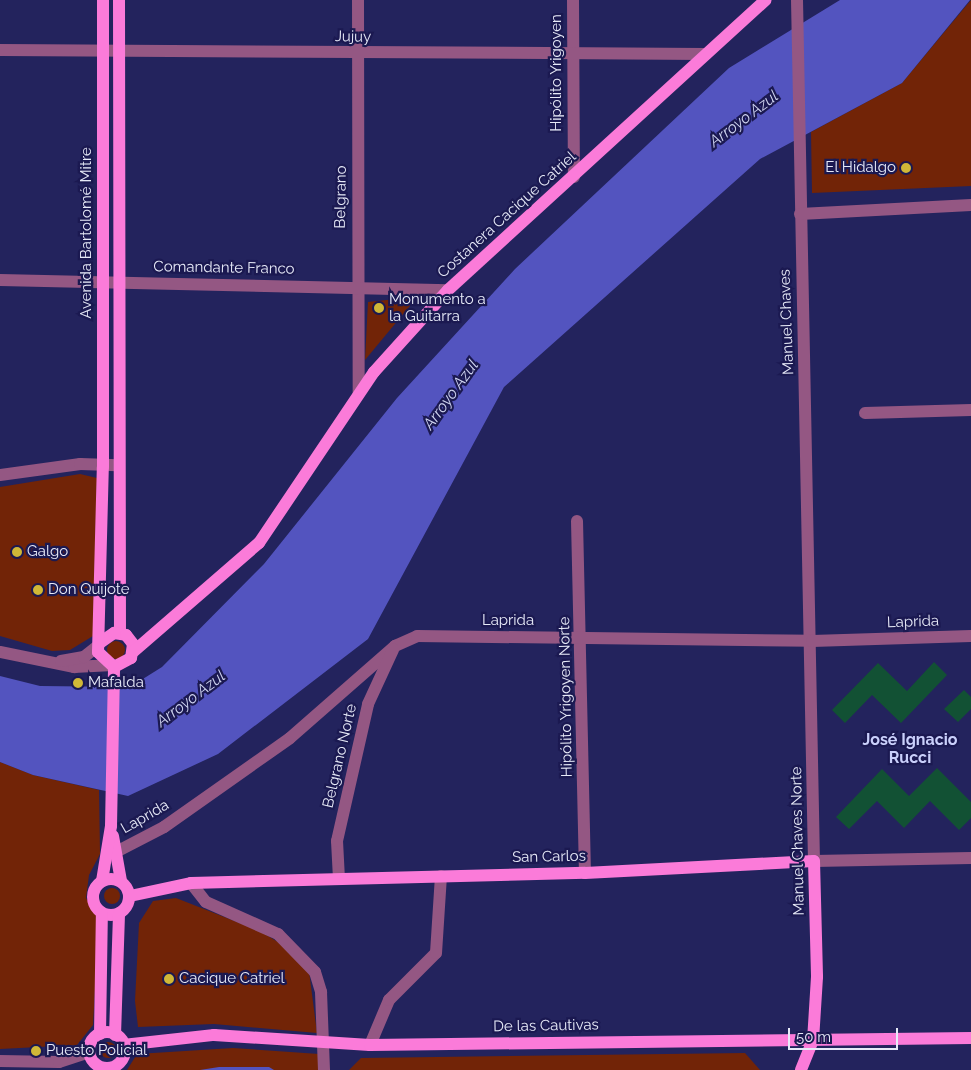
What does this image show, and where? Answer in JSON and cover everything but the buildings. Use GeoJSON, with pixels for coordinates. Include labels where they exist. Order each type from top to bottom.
{"type":"FeatureCollection","features":[{"type":"Feature","properties":{"kind":"main road","name":"Avenida Bartolomé Mitre"},"geometry":{"type":"LineString","coordinates":[[100,643],[104,467],[103,0]]}},
{"type":"Feature","properties":{"kind":"main road"},"geometry":{"type":"LineString","coordinates":[[119,0],[118,466],[120,633]]}},
{"type":"Feature","properties":{"kind":"main road","name":"Costanera Cacique Catriel"},"geometry":{"type":"LineString","coordinates":[[133,652],[259,543],[358,393],[448,290],[766,0]]}},
{"type":"Feature","properties":{"kind":"main road"},"geometry":{"type":"LineString","coordinates":[[120,633],[130,639],[133,652],[127,664],[111,666],[100,658],[100,643],[108,634],[120,633]]}},
{"type":"Feature","properties":{"kind":"main road"},"geometry":{"type":"LineString","coordinates":[[111,666],[114,682],[112,826],[102,881],[93,899],[102,913],[100,1034],[89,1052],[99,1066],[110,1069],[123,1056],[119,1040],[120,914],[130,896],[121,881],[112,826]]}},
{"type":"Feature","properties":{"kind":"main road","name":"San Carlos"},"geometry":{"type":"LineString","coordinates":[[130,896],[191,883],[585,873],[814,861]]}},
{"type":"Feature","properties":{"kind":"main road","name":"Manuel Chaves Norte"},"geometry":{"type":"LineString","coordinates":[[801,1070],[813,1040],[817,977],[814,861]]}},
{"type":"Feature","properties":{"kind":"main road"},"geometry":{"type":"LineString","coordinates":[[102,881],[121,881]]}},
{"type":"Feature","properties":{"kind":"main road"},"geometry":{"type":"LineString","coordinates":[[102,913],[120,914]]}},
{"type":"Feature","properties":{"kind":"main road"},"geometry":{"type":"LineString","coordinates":[[100,1034],[119,1040]]}},
{"type":"Feature","properties":{"kind":"main road","name":"De las Cautivas"},"geometry":{"type":"LineString","coordinates":[[119,1040],[214,1035],[324,1045],[370,1045],[971,1038]]}},
{"type":"Feature","properties":{"kind":"street","name":"Belgrano"},"geometry":{"type":"LineString","coordinates":[[358,0],[356,286],[358,393]]}},
{"type":"Feature","properties":{"kind":"street","name":"Hipólito Yrigoyen"},"geometry":{"type":"LineString","coordinates":[[573,0],[574,177]]}},
{"type":"Feature","properties":{"kind":"street","name":"Manuel Chaves"},"geometry":{"type":"LineString","coordinates":[[797,1],[798,166],[812,641]]}},
{"type":"Feature","properties":{"kind":"street","name":"Jujuy"},"geometry":{"type":"LineString","coordinates":[[0,50],[572,55],[706,54]]}},
{"type":"Feature","properties":{"kind":"street"},"geometry":{"type":"LineString","coordinates":[[800,214],[971,205]]}},
{"type":"Feature","properties":{"kind":"street","name":"Comandante Franco"},"geometry":{"type":"LineString","coordinates":[[0,280],[356,286],[448,290]]}},
{"type":"Feature","properties":{"kind":"street"},"geometry":{"type":"LineString","coordinates":[[865,413],[971,410]]}},
{"type":"Feature","properties":{"kind":"street"},"geometry":{"type":"LineString","coordinates":[[0,475],[80,464],[104,467],[118,466]]}},
{"type":"Feature","properties":{"kind":"street","name":"Hipólito Yrigoyen Norte"},"geometry":{"type":"LineString","coordinates":[[577,521],[582,637],[585,873]]}},
{"type":"Feature","properties":{"kind":"street","name":"Laprida"},"geometry":{"type":"LineString","coordinates":[[116,852],[164,827],[290,738],[395,646],[418,636],[812,641],[971,636]]}},
{"type":"Feature","properties":{"kind":"street","name":"Manuel Chaves Norte"},"geometry":{"type":"LineString","coordinates":[[812,641],[814,861]]}},
{"type":"Feature","properties":{"kind":"street"},"geometry":{"type":"LineString","coordinates":[[39,662],[84,657],[100,643]]}},
{"type":"Feature","properties":{"kind":"street","name":"Belgrano Norte"},"geometry":{"type":"LineString","coordinates":[[339,879],[337,841],[368,704],[395,646]]}},
{"type":"Feature","properties":{"kind":"street"},"geometry":{"type":"LineString","coordinates":[[0,652],[39,662],[111,666]]}},
{"type":"Feature","properties":{"kind":"street","name":"San Carlos"},"geometry":{"type":"LineString","coordinates":[[814,861],[971,858]]}},
{"type":"Feature","properties":{"kind":"street"},"geometry":{"type":"LineString","coordinates":[[370,1045],[389,1000],[436,953],[441,876]]}},
{"type":"Feature","properties":{"kind":"street"},"geometry":{"type":"LineString","coordinates":[[191,883],[206,902],[278,934],[301,955],[315,972],[322,992],[324,1070]]}},
{"type":"Feature","properties":{"kind":"street"},"geometry":{"type":"LineString","coordinates":[[0,1061],[59,1062],[89,1052]]}},
{"type":"Feature","properties":{"kind":"shaded area"},"geometry":{"type":"Polygon","coordinates":[[[971,0],[971,186],[812,193],[811,132],[902,83],[971,0]]]}},
{"type":"Feature","properties":{"kind":"shaded area"},"geometry":{"type":"Polygon","coordinates":[[[415,297],[414,301],[365,360],[368,302],[415,297]]]}},
{"type":"Feature","properties":{"kind":"shaded area"},"geometry":{"type":"Polygon","coordinates":[[[80,474],[97,478],[93,636],[70,650],[52,651],[0,636],[0,487],[80,474]]]}},
{"type":"Feature","properties":{"kind":"shaded area"},"geometry":{"type":"Polygon","coordinates":[[[116,641],[122,644],[125,650],[122,656],[116,659],[110,656],[107,650],[110,644],[116,641]]]}},
{"type":"Feature","properties":{"kind":"shaded area"},"geometry":{"type":"Polygon","coordinates":[[[0,762],[33,775],[99,790],[100,854],[89,875],[86,898],[99,918],[93,1025],[77,1045],[0,1049],[0,762]]]}},
{"type":"Feature","properties":{"kind":"shaded area"},"geometry":{"type":"Polygon","coordinates":[[[112,888],[118,890],[120,896],[118,902],[112,904],[106,902],[104,896],[106,890],[112,888]]]}},
{"type":"Feature","properties":{"kind":"shaded area"},"geometry":{"type":"Polygon","coordinates":[[[176,898],[260,931],[294,952],[309,971],[317,1033],[214,1024],[138,1027],[135,1001],[139,923],[153,901],[176,898]]]}},
{"type":"Feature","properties":{"kind":"shaded area"},"geometry":{"type":"Polygon","coordinates":[[[105,1042],[111,1042],[116,1047],[114,1056],[105,1058],[100,1053],[100,1047],[105,1042]]]}},
{"type":"Feature","properties":{"kind":"shaded area"},"geometry":{"type":"Polygon","coordinates":[[[233,1048],[319,1054],[320,1070],[127,1070],[137,1054],[233,1048]]]}},
{"type":"Feature","properties":{"kind":"shaded area"},"geometry":{"type":"Polygon","coordinates":[[[745,1053],[760,1070],[349,1070],[361,1058],[745,1053]]]}},
{"type":"Feature","properties":{"kind":"water","name":"Arroyo Azul"},"geometry":{"type":"Polygon","coordinates":[[[840,0],[970,0],[902,83],[760,159],[504,387],[368,639],[218,754],[128,796],[33,775],[0,762],[0,676],[40,686],[130,687],[162,667],[264,564],[397,398],[515,269],[729,68],[840,0]]]}},
{"type":"Feature","properties":{"kind":"water"},"geometry":{"type":"Polygon","coordinates":[[[219,1067],[269,1067],[274,1070],[200,1070],[219,1067]]]}},
{"type":"Feature","properties":{"kind":"place","name":"El Hidalgo"},"geometry":{"type":"Point","coordinates":[906,168]}},
{"type":"Feature","properties":{"kind":"place","name":"Monumento a la Guitarra"},"geometry":{"type":"Point","coordinates":[379,308]}},
{"type":"Feature","properties":{"kind":"place","name":"Galgo"},"geometry":{"type":"Point","coordinates":[17,552]}},
{"type":"Feature","properties":{"kind":"place","name":"Don Quijote"},"geometry":{"type":"Point","coordinates":[38,590]}},
{"type":"Feature","properties":{"kind":"place","name":"Mafalda"},"geometry":{"type":"Point","coordinates":[78,683]}},
{"type":"Feature","properties":{"kind":"place","name":"Cacique Catriel"},"geometry":{"type":"Point","coordinates":[169,979]}},
{"type":"Feature","properties":{"kind":"place","name":"Puesto Policial"},"geometry":{"type":"Point","coordinates":[36,1051]}},
{"type":"Feature","properties":{"kind":"district","name":"José Ignacio Rucci"},"geometry":{"type":"Point","coordinates":[910,749]}}]}
